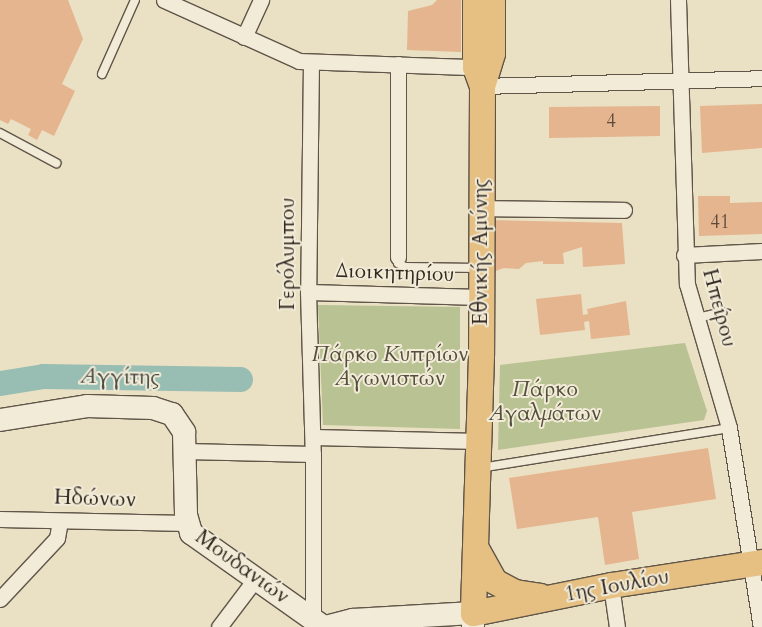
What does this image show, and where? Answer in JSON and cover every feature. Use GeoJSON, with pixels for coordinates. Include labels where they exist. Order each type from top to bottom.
{"type":"FeatureCollection","features":[{"type":"Feature","properties":{"kind":"main road","name":"Εθνικής Αμύνης"},"geometry":{"type":"LineString","coordinates":[[473,620],[479,441],[481,297],[481,208],[475,0]]}},
{"type":"Feature","properties":{"kind":"main road","name":"Εθνικής Αμύνης"},"geometry":{"type":"LineString","coordinates":[[478,77],[491,60],[492,0]]}},
{"type":"Feature","properties":{"kind":"main road"},"geometry":{"type":"LineString","coordinates":[[475,545],[486,571],[494,581],[514,592],[552,598]]}},
{"type":"Feature","properties":{"kind":"main road","name":"1ης Ιουλίου"},"geometry":{"type":"LineString","coordinates":[[473,620],[552,598],[611,585],[757,563]]}},
{"type":"Feature","properties":{"kind":"street"},"geometry":{"type":"LineString","coordinates":[[164,0],[299,61],[398,64],[478,77],[680,80],[762,78]]}},
{"type":"Feature","properties":{"kind":"street"},"geometry":{"type":"LineString","coordinates":[[244,37],[261,0]]}},
{"type":"Feature","properties":{"kind":"street","name":"Ηπείρου"},"geometry":{"type":"LineString","coordinates":[[678,0],[684,255],[687,284],[729,428],[757,563],[761,627]]}},
{"type":"Feature","properties":{"kind":"street","name":"Γερόλυμπου"},"geometry":{"type":"LineString","coordinates":[[311,62],[308,292],[321,624]]}},
{"type":"Feature","properties":{"kind":"street"},"geometry":{"type":"LineString","coordinates":[[398,64],[398,257]]}},
{"type":"Feature","properties":{"kind":"street"},"geometry":{"type":"LineString","coordinates":[[481,208],[624,210]]}},
{"type":"Feature","properties":{"kind":"street"},"geometry":{"type":"LineString","coordinates":[[684,255],[762,251]]}},
{"type":"Feature","properties":{"kind":"street","name":"Διοικητηρίου"},"geometry":{"type":"LineString","coordinates":[[308,292],[481,297]]}},
{"type":"Feature","properties":{"kind":"street"},"geometry":{"type":"LineString","coordinates":[[0,420],[87,406],[153,408],[165,411],[177,420],[184,432],[188,523]]}},
{"type":"Feature","properties":{"kind":"street"},"geometry":{"type":"LineString","coordinates":[[185,451],[479,441]]}},
{"type":"Feature","properties":{"kind":"street","name":"Ηδώνων"},"geometry":{"type":"LineString","coordinates":[[0,518],[188,523]]}},
{"type":"Feature","properties":{"kind":"street"},"geometry":{"type":"LineString","coordinates":[[0,599],[57,538],[60,521]]}},
{"type":"Feature","properties":{"kind":"street","name":"Μουδανιών"},"geometry":{"type":"LineString","coordinates":[[188,523],[194,535],[321,624]]}},
{"type":"Feature","properties":{"kind":"street"},"geometry":{"type":"LineString","coordinates":[[219,627],[256,578]]}},
{"type":"Feature","properties":{"kind":"street"},"geometry":{"type":"LineString","coordinates":[[611,585],[617,627]]}},
{"type":"Feature","properties":{"kind":"street"},"geometry":{"type":"LineString","coordinates":[[321,624],[353,620],[473,620]]}},
{"type":"Feature","properties":{"kind":"lane"},"geometry":{"type":"LineString","coordinates":[[102,74],[135,0]]}},
{"type":"Feature","properties":{"kind":"lane"},"geometry":{"type":"LineString","coordinates":[[0,133],[56,163]]}},
{"type":"Feature","properties":{"kind":"lane"},"geometry":{"type":"LineString","coordinates":[[398,257],[398,263],[404,267],[481,268]]}},
{"type":"Feature","properties":{"kind":"lane"},"geometry":{"type":"LineString","coordinates":[[697,318],[722,312]]}},
{"type":"Feature","properties":{"kind":"lane"},"geometry":{"type":"LineString","coordinates":[[478,468],[729,428]]}},
{"type":"Feature","properties":{"kind":"green space","name":"Πάρκο Κυπρίων Αγωνιστών"},"geometry":{"type":"Polygon","coordinates":[[[318,305],[460,307],[460,429],[323,425],[318,305]]]}},
{"type":"Feature","properties":{"kind":"green space","name":"Πάρκο Αγαλμάτων"},"geometry":{"type":"Polygon","coordinates":[[[685,343],[707,411],[704,420],[498,450],[500,365],[685,343]]]}},
{"type":"Feature","properties":{"kind":"building"},"geometry":{"type":"Polygon","coordinates":[[[0,0],[68,0],[83,39],[62,84],[75,91],[54,136],[42,130],[37,140],[28,135],[31,129],[11,119],[8,124],[0,120],[0,0]]]}},
{"type":"Feature","properties":{"kind":"building"},"geometry":{"type":"Polygon","coordinates":[[[437,0],[461,0],[461,52],[407,50],[408,11],[432,5],[437,0]]]}},
{"type":"Feature","properties":{"kind":"building"},"geometry":{"type":"Polygon","coordinates":[[[762,104],[762,148],[702,153],[700,106],[762,104]]]}},
{"type":"Feature","properties":{"kind":"building"},"geometry":{"type":"Polygon","coordinates":[[[660,106],[660,136],[549,138],[549,107],[660,106]]]}},
{"type":"Feature","properties":{"kind":"building"},"geometry":{"type":"Polygon","coordinates":[[[698,196],[730,196],[730,203],[762,202],[762,234],[699,236],[698,196]]]}},
{"type":"Feature","properties":{"kind":"building"},"geometry":{"type":"Polygon","coordinates":[[[488,220],[622,223],[625,264],[583,267],[582,247],[563,253],[564,264],[543,264],[543,261],[526,263],[519,269],[504,268],[487,274],[488,220]]]}},
{"type":"Feature","properties":{"kind":"building"},"geometry":{"type":"Polygon","coordinates":[[[581,294],[583,315],[588,314],[587,309],[626,301],[630,335],[591,339],[589,321],[584,322],[585,330],[540,335],[536,299],[581,294]]]}},
{"type":"Feature","properties":{"kind":"building"},"geometry":{"type":"Polygon","coordinates":[[[708,448],[716,499],[632,512],[639,559],[605,565],[598,517],[517,529],[509,478],[708,448]]]}},
{"type":"Feature","properties":{"kind":"waterway","name":"Αγγίτης"},"geometry":{"type":"LineString","coordinates":[[0,383],[43,376],[240,379]]}}]}
